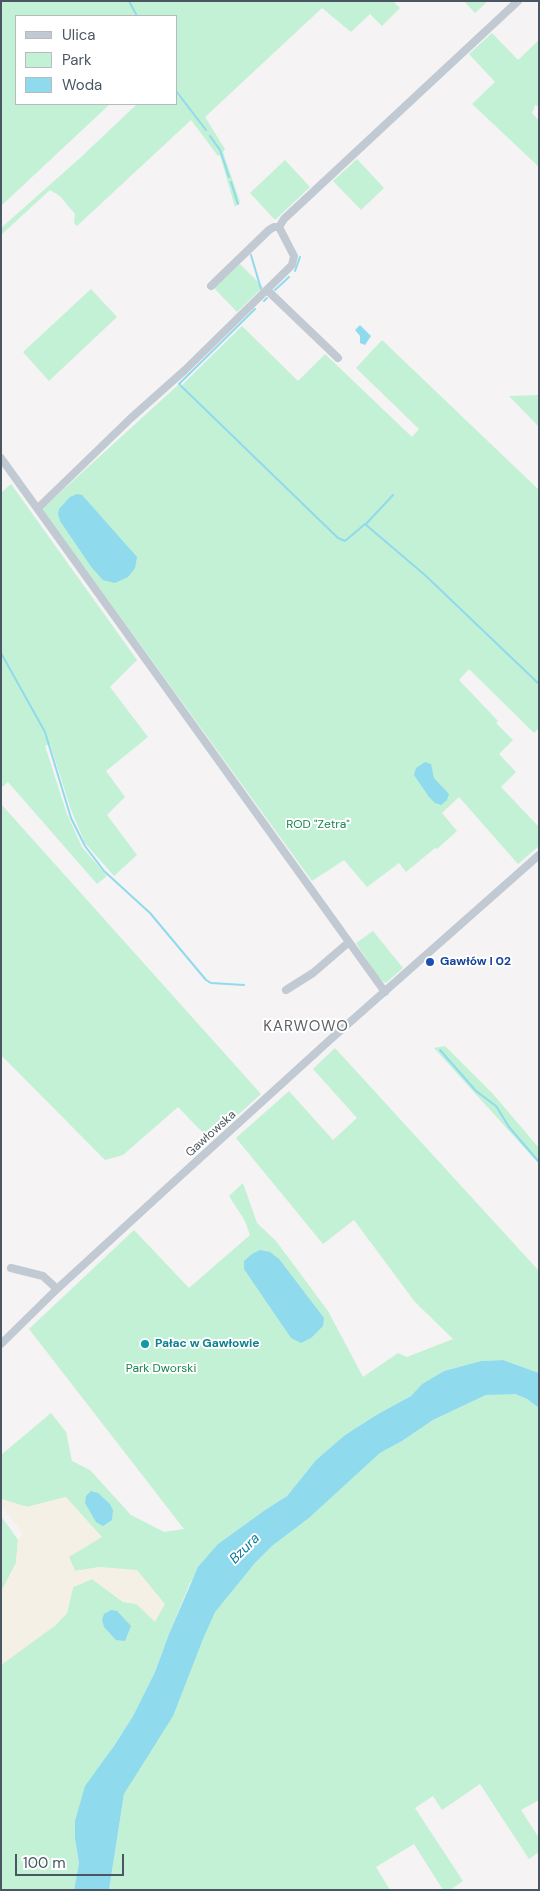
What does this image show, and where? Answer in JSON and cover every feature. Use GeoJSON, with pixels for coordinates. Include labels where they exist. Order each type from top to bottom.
{"type":"FeatureCollection","features":[{"type":"Feature","properties":{"kind":"street"},"geometry":{"type":"LineString","coordinates":[[279,227],[284,219],[518,1]]}},
{"type":"Feature","properties":{"kind":"street"},"geometry":{"type":"LineString","coordinates":[[211,286],[269,230],[279,227]]}},
{"type":"Feature","properties":{"kind":"street"},"geometry":{"type":"LineString","coordinates":[[38,508],[292,265],[294,256],[279,227]]}},
{"type":"Feature","properties":{"kind":"street"},"geometry":{"type":"LineString","coordinates":[[267,290],[338,358]]}},
{"type":"Feature","properties":{"kind":"street"},"geometry":{"type":"LineString","coordinates":[[1,458],[385,992]]}},
{"type":"Feature","properties":{"kind":"street","name":"Gawłowska"},"geometry":{"type":"LineString","coordinates":[[1,1344],[57,1289],[439,943],[539,855]]}},
{"type":"Feature","properties":{"kind":"street"},"geometry":{"type":"LineString","coordinates":[[286,990],[313,974],[349,942]]}},
{"type":"Feature","properties":{"kind":"street"},"geometry":{"type":"LineString","coordinates":[[11,1268],[43,1276],[57,1289]]}},
{"type":"Feature","properties":{"kind":"green space"},"geometry":{"type":"Polygon","coordinates":[[[1,1],[393,1],[400,8],[382,26],[370,14],[351,32],[322,8],[205,117],[225,149],[223,152],[240,202],[235,207],[220,155],[218,156],[191,120],[77,226],[74,223],[75,214],[60,196],[50,190],[1,235],[1,228],[79,159],[136,105],[178,105],[178,15],[15,15],[15,105],[109,105],[1,206],[1,1]]]}},
{"type":"Feature","properties":{"kind":"green space"},"geometry":{"type":"Polygon","coordinates":[[[464,1],[488,1],[475,13],[464,1]]]}},
{"type":"Feature","properties":{"kind":"green space"},"geometry":{"type":"Polygon","coordinates":[[[492,33],[518,60],[539,40],[539,107],[535,105],[532,113],[539,121],[539,167],[472,104],[495,82],[469,54],[492,33]]]}},
{"type":"Feature","properties":{"kind":"green space"},"geometry":{"type":"Polygon","coordinates":[[[357,159],[384,188],[361,210],[333,181],[357,159]]]}},
{"type":"Feature","properties":{"kind":"green space"},"geometry":{"type":"Polygon","coordinates":[[[285,160],[310,187],[275,220],[250,193],[285,160]]]}},
{"type":"Feature","properties":{"kind":"green space"},"geometry":{"type":"Polygon","coordinates":[[[240,264],[263,287],[237,312],[214,288],[240,264]]]}},
{"type":"Feature","properties":{"kind":"green space"},"geometry":{"type":"Polygon","coordinates":[[[91,289],[117,317],[49,381],[23,352],[91,289]]]}},
{"type":"Feature","properties":{"kind":"green space","name":"ROD \"Zetra\""},"geometry":{"type":"Polygon","coordinates":[[[242,326],[298,381],[325,354],[412,437],[419,429],[356,368],[382,340],[539,490],[539,728],[534,733],[469,669],[459,680],[498,721],[496,723],[513,740],[499,754],[516,772],[501,787],[539,827],[539,846],[518,864],[459,797],[442,813],[457,831],[406,872],[399,863],[367,887],[344,860],[312,881],[42,509],[178,385],[180,387],[242,326]]]}},
{"type":"Feature","properties":{"kind":"green space"},"geometry":{"type":"Polygon","coordinates":[[[539,392],[539,427],[509,396],[538,395],[539,392]]]}},
{"type":"Feature","properties":{"kind":"green space"},"geometry":{"type":"Polygon","coordinates":[[[11,484],[137,660],[110,687],[148,737],[106,771],[125,797],[107,815],[137,855],[114,876],[85,843],[71,810],[50,744],[45,746],[67,814],[82,847],[107,876],[97,884],[8,782],[1,788],[1,493],[11,484]]]}},
{"type":"Feature","properties":{"kind":"green space"},"geometry":{"type":"Polygon","coordinates":[[[1,804],[261,1094],[210,1140],[178,1107],[123,1155],[105,1160],[1,1055],[1,804]]]}},
{"type":"Feature","properties":{"kind":"green space"},"geometry":{"type":"Polygon","coordinates":[[[373,931],[403,968],[386,983],[380,980],[356,943],[373,931]]]}},
{"type":"Feature","properties":{"kind":"green space"},"geometry":{"type":"Polygon","coordinates":[[[445,1046],[493,1094],[539,1148],[539,1164],[434,1048],[445,1046]]]}},
{"type":"Feature","properties":{"kind":"green space","name":"Park Dworski"},"geometry":{"type":"Polygon","coordinates":[[[335,1048],[539,1271],[539,1373],[503,1360],[481,1361],[444,1371],[422,1384],[411,1396],[345,1435],[316,1460],[287,1496],[218,1544],[190,1583],[155,1672],[133,1716],[105,1760],[75,1839],[79,1863],[74,1890],[1,1890],[1,1665],[67,1613],[73,1587],[92,1579],[123,1602],[136,1604],[100,1567],[75,1571],[69,1557],[66,1497],[27,1507],[1,1499],[1,1455],[51,1413],[66,1432],[72,1461],[90,1470],[131,1515],[164,1532],[184,1529],[29,1329],[134,1230],[189,1288],[250,1235],[245,1221],[229,1196],[243,1183],[257,1223],[276,1241],[328,1311],[363,1377],[398,1353],[407,1357],[453,1339],[415,1302],[354,1220],[323,1244],[236,1138],[289,1091],[333,1140],[357,1118],[313,1069],[335,1048]]]}},
{"type":"Feature","properties":{"kind":"green space"},"geometry":{"type":"Polygon","coordinates":[[[515,1394],[527,1399],[539,1408],[539,1800],[521,1810],[539,1838],[539,1852],[529,1859],[480,1784],[442,1810],[433,1796],[415,1808],[463,1881],[450,1890],[443,1890],[414,1844],[376,1867],[390,1890],[109,1890],[124,1794],[147,1756],[214,1612],[255,1563],[272,1546],[309,1518],[380,1453],[433,1420],[486,1395],[515,1394]]]}},
{"type":"Feature","properties":{"kind":"green space"},"geometry":{"type":"Polygon","coordinates":[[[1,1516],[18,1540],[16,1563],[1,1592],[1,1516]]]}},
{"type":"Feature","properties":{"kind":"sand"},"geometry":{"type":"Polygon","coordinates":[[[66,1497],[102,1537],[69,1557],[75,1571],[100,1567],[137,1570],[165,1604],[155,1622],[137,1604],[124,1602],[92,1579],[73,1587],[67,1613],[56,1625],[1,1665],[1,1592],[16,1563],[18,1540],[23,1533],[1,1507],[1,1499],[27,1507],[66,1497]]]}},
{"type":"Feature","properties":{"kind":"water"},"geometry":{"type":"Polygon","coordinates":[[[360,325],[371,336],[365,345],[360,343],[360,336],[355,330],[360,325]]]}},
{"type":"Feature","properties":{"kind":"water"},"geometry":{"type":"Polygon","coordinates":[[[77,494],[82,495],[137,557],[135,568],[128,577],[115,583],[103,580],[92,568],[60,521],[59,509],[70,497],[77,494]]]}},
{"type":"Feature","properties":{"kind":"water"},"geometry":{"type":"Polygon","coordinates":[[[425,762],[431,764],[434,778],[449,794],[447,800],[441,805],[435,803],[429,797],[414,775],[416,768],[425,762]]]}},
{"type":"Feature","properties":{"kind":"water"},"geometry":{"type":"Polygon","coordinates":[[[260,1250],[270,1252],[279,1259],[324,1318],[323,1326],[311,1338],[301,1343],[291,1338],[244,1269],[244,1261],[260,1250]]]}},
{"type":"Feature","properties":{"kind":"water","name":"Bzura"},"geometry":{"type":"Polygon","coordinates":[[[503,1360],[539,1373],[539,1408],[527,1399],[515,1394],[486,1395],[433,1420],[380,1453],[309,1518],[272,1546],[255,1563],[215,1612],[173,1716],[124,1794],[109,1890],[74,1890],[79,1863],[75,1839],[75,1821],[85,1786],[133,1716],[155,1672],[198,1567],[218,1544],[287,1496],[316,1460],[345,1435],[411,1396],[422,1384],[444,1371],[481,1361],[503,1360]]]}},
{"type":"Feature","properties":{"kind":"water"},"geometry":{"type":"Polygon","coordinates":[[[91,1491],[98,1493],[110,1504],[113,1510],[112,1520],[103,1526],[96,1522],[85,1503],[86,1496],[91,1491]]]}},
{"type":"Feature","properties":{"kind":"water"},"geometry":{"type":"Polygon","coordinates":[[[111,1610],[117,1611],[131,1626],[125,1641],[116,1640],[104,1627],[102,1620],[104,1614],[111,1610]]]}},
{"type":"Feature","properties":{"kind":"waterway"},"geometry":{"type":"LineString","coordinates":[[129,1],[136,15]]}},
{"type":"Feature","properties":{"kind":"waterway"},"geometry":{"type":"LineString","coordinates":[[178,94],[206,130]]}},
{"type":"Feature","properties":{"kind":"waterway"},"geometry":{"type":"LineString","coordinates":[[210,136],[220,150],[229,177]]}},
{"type":"Feature","properties":{"kind":"waterway"},"geometry":{"type":"LineString","coordinates":[[231,182],[238,204]]}},
{"type":"Feature","properties":{"kind":"waterway"},"geometry":{"type":"LineString","coordinates":[[251,255],[261,289]]}},
{"type":"Feature","properties":{"kind":"waterway"},"geometry":{"type":"LineString","coordinates":[[295,271],[300,257]]}},
{"type":"Feature","properties":{"kind":"waterway"},"geometry":{"type":"LineString","coordinates":[[275,290],[289,277]]}},
{"type":"Feature","properties":{"kind":"waterway"},"geometry":{"type":"LineString","coordinates":[[264,301],[267,298]]}},
{"type":"Feature","properties":{"kind":"waterway"},"geometry":{"type":"LineString","coordinates":[[255,309],[179,384],[338,538],[345,541],[365,524],[426,576],[539,684]]}},
{"type":"Feature","properties":{"kind":"waterway"},"geometry":{"type":"LineString","coordinates":[[366,524],[393,495]]}},
{"type":"Feature","properties":{"kind":"waterway"},"geometry":{"type":"LineString","coordinates":[[1,653],[45,732],[71,818],[85,846],[104,871],[150,913],[206,980],[211,983],[244,985]]}},
{"type":"Feature","properties":{"kind":"waterway"},"geometry":{"type":"LineString","coordinates":[[440,1050],[476,1091],[496,1106],[509,1127],[539,1162]]}},
{"type":"Feature","properties":{"kind":"place","name":"Gawłów I 02"},"geometry":{"type":"Point","coordinates":[430,962]}},
{"type":"Feature","properties":{"kind":"place","name":"Pałac w Gawłowie"},"geometry":{"type":"Point","coordinates":[145,1344]}},
{"type":"Feature","properties":{"kind":"district","name":"KARWOWO"},"geometry":{"type":"Point","coordinates":[306,1027]}}]}
